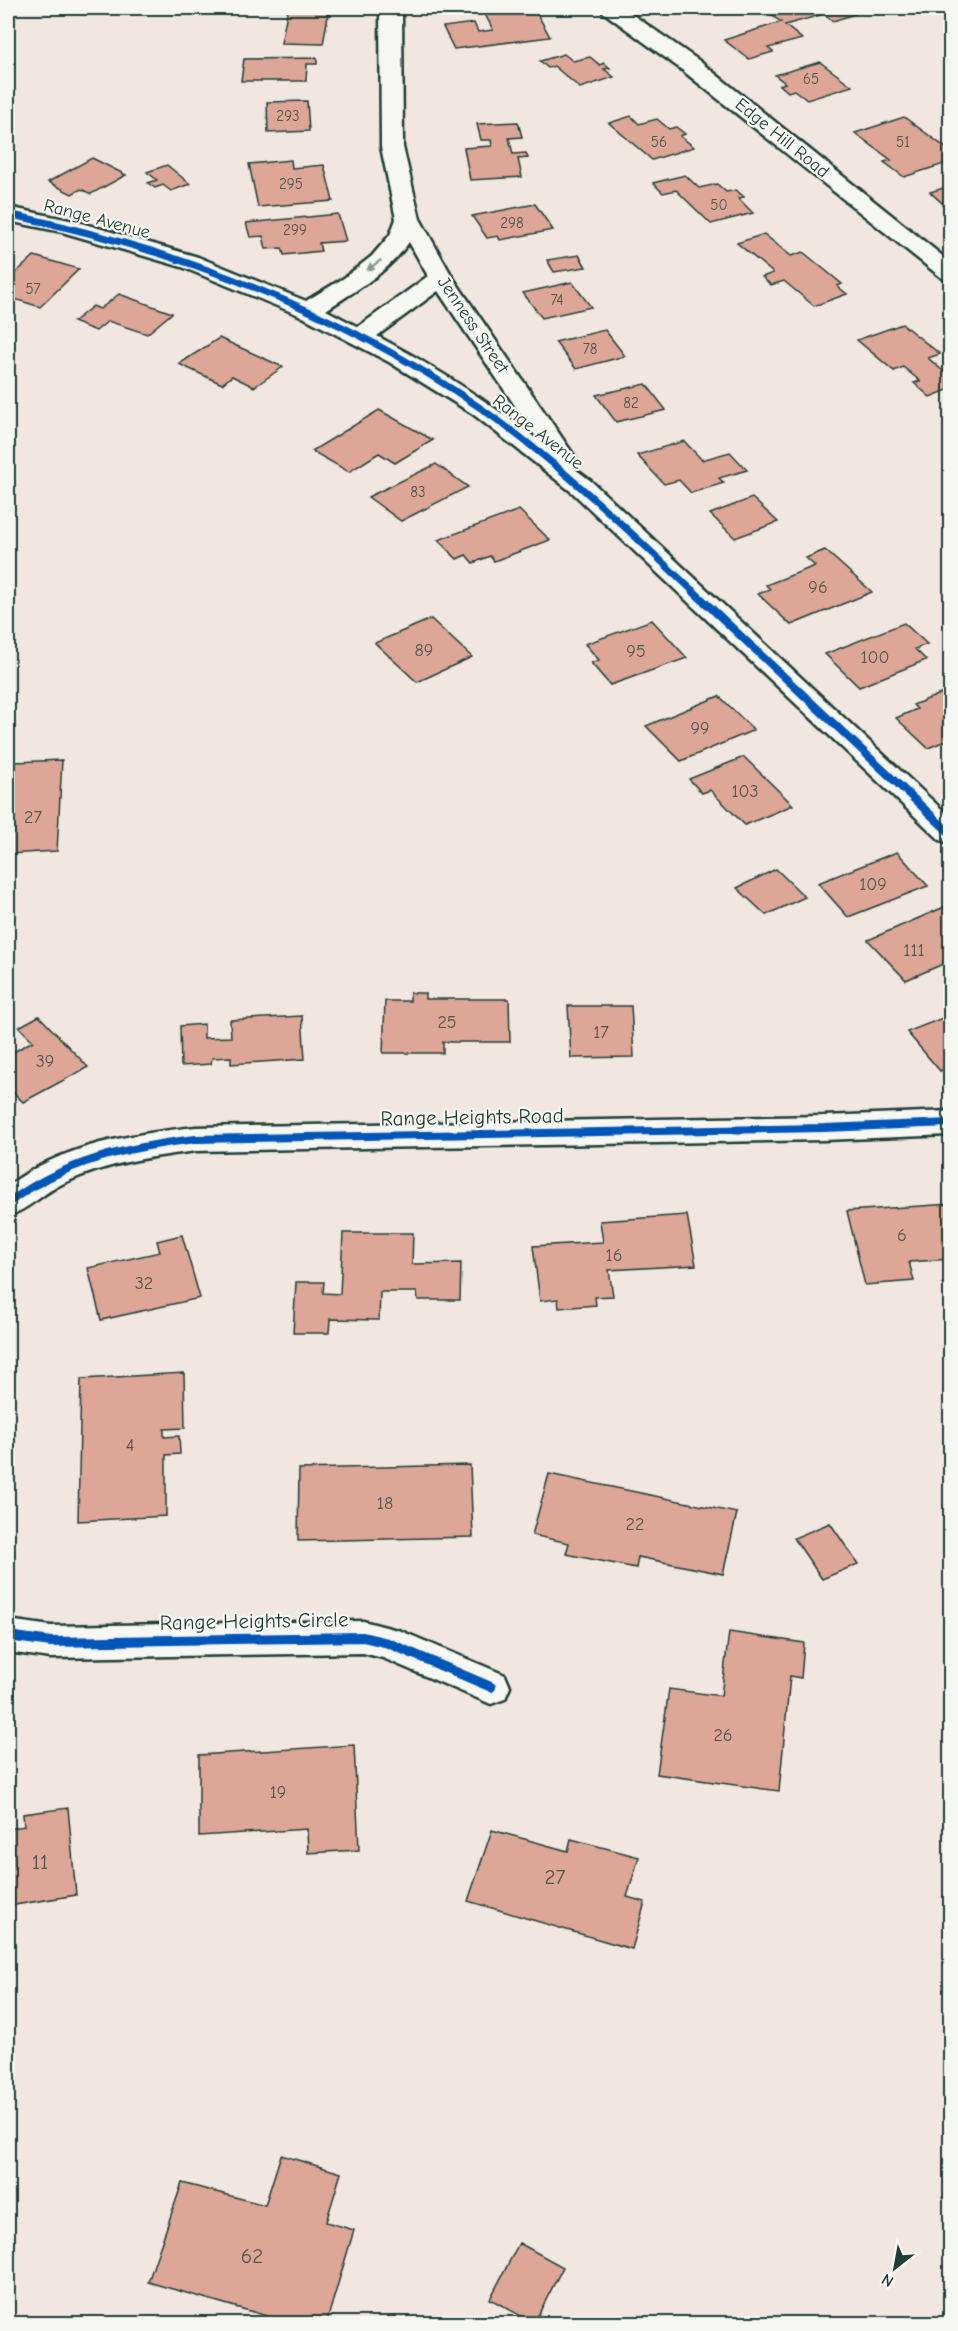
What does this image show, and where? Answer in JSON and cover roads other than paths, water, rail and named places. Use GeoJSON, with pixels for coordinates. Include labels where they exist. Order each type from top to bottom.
{"type":"FeatureCollection","features":[{"type":"Feature","properties":{"kind":"street","name":"Jenness Street"},"geometry":{"type":"LineString","coordinates":[[391,8],[393,147],[408,219],[441,278],[582,487]]}},
{"type":"Feature","properties":{"kind":"street","name":"Edge Hill Road"},"geometry":{"type":"LineString","coordinates":[[610,8],[690,65],[951,273]]}},
{"type":"Feature","properties":{"kind":"street","name":"Range Avenue"},"geometry":{"type":"LineString","coordinates":[[8,214],[66,226],[190,262],[308,310],[398,357],[482,409],[582,487],[951,833]]}},
{"type":"Feature","properties":{"kind":"street"},"geometry":{"type":"LineString","coordinates":[[308,310],[384,259],[404,233],[408,219]]}},
{"type":"Feature","properties":{"kind":"street"},"geometry":{"type":"LineString","coordinates":[[360,337],[441,278]]}},
{"type":"Feature","properties":{"kind":"street","name":"Range Heights Road"},"geometry":{"type":"LineString","coordinates":[[8,1203],[40,1180],[98,1156],[147,1145],[196,1139],[951,1124]]}},
{"type":"Feature","properties":{"kind":"street","name":"Range Heights Circle"},"geometry":{"type":"LineString","coordinates":[[8,1636],[51,1642],[363,1637],[388,1643],[491,1688]]}}]}
